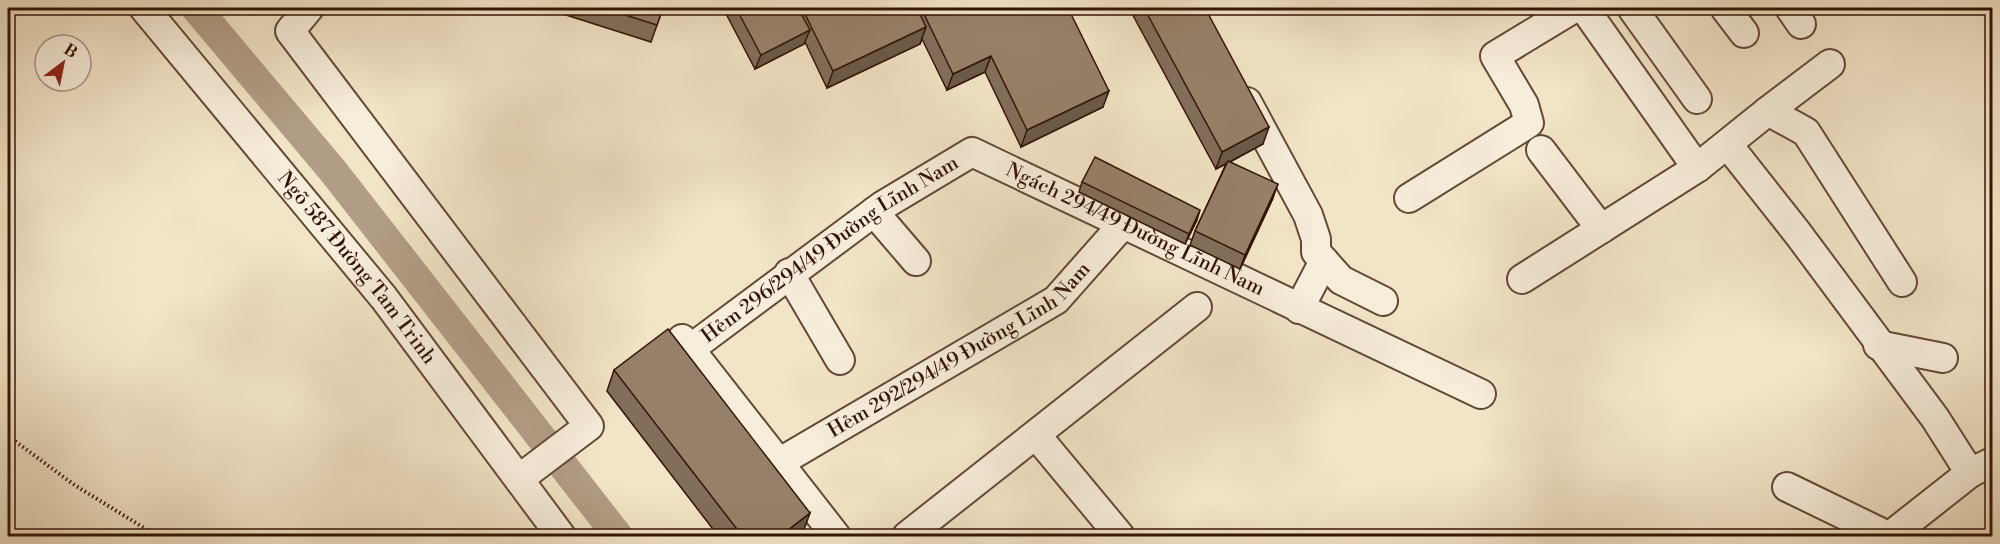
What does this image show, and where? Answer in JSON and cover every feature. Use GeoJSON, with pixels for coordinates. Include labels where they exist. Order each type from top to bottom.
{"type":"FeatureCollection","features":[{"type":"Feature","properties":{"kind":"street","name":"Ngõ 587 Đường Tam Trinh"},"geometry":{"type":"LineString","coordinates":[[144,8],[527,472],[561,537]]}},
{"type":"Feature","properties":{"kind":"street"},"geometry":{"type":"LineString","coordinates":[[309,8],[290,31],[581,433],[527,472]]}},
{"type":"Feature","properties":{"kind":"street"},"geometry":{"type":"LineString","coordinates":[[1409,198],[1529,123],[1524,105],[1495,56],[1574,8]]}},
{"type":"Feature","properties":{"kind":"street"},"geometry":{"type":"LineString","coordinates":[[1584,8],[1697,168]]}},
{"type":"Feature","properties":{"kind":"street"},"geometry":{"type":"LineString","coordinates":[[1632,8],[1700,95],[1643,8]]}},
{"type":"Feature","properties":{"kind":"street"},"geometry":{"type":"LineString","coordinates":[[1725,8],[1744,33]]}},
{"type":"Feature","properties":{"kind":"street"},"geometry":{"type":"LineString","coordinates":[[1522,279],[1697,168],[1830,64]]}},
{"type":"Feature","properties":{"kind":"street"},"geometry":{"type":"LineString","coordinates":[[1235,80],[1308,214],[1316,239],[1316,252],[1341,280],[1383,301]]}},
{"type":"Feature","properties":{"kind":"street"},"geometry":{"type":"LineString","coordinates":[[1768,111],[1806,132],[1902,282]]}},
{"type":"Feature","properties":{"kind":"street"},"geometry":{"type":"LineString","coordinates":[[1728,145],[1799,235],[1878,345],[1935,418],[1981,467],[1889,536],[1787,487]]}},
{"type":"Feature","properties":{"kind":"street"},"geometry":{"type":"LineString","coordinates":[[1540,150],[1600,230]]}},
{"type":"Feature","properties":{"kind":"street","name":"Hẻm 296/294/49 Đường Lĩnh Nam"},"geometry":{"type":"LineString","coordinates":[[780,462],[686,344],[874,212],[972,152]]}},
{"type":"Feature","properties":{"kind":"street","name":"Ngách 294/49 Đường Lĩnh Nam"},"geometry":{"type":"LineString","coordinates":[[972,152],[1125,222],[1299,309],[1481,394]]}},
{"type":"Feature","properties":{"kind":"street"},"geometry":{"type":"LineString","coordinates":[[874,212],[916,261]]}},
{"type":"Feature","properties":{"kind":"street","name":"Hẻm 292/294/49 Đường Lĩnh Nam"},"geometry":{"type":"LineString","coordinates":[[780,462],[1056,300],[1125,222]]}},
{"type":"Feature","properties":{"kind":"street"},"geometry":{"type":"LineString","coordinates":[[1299,309],[1324,261]]}},
{"type":"Feature","properties":{"kind":"street"},"geometry":{"type":"LineString","coordinates":[[789,273],[840,360]]}},
{"type":"Feature","properties":{"kind":"street"},"geometry":{"type":"LineString","coordinates":[[907,537],[1197,307]]}},
{"type":"Feature","properties":{"kind":"street"},"geometry":{"type":"LineString","coordinates":[[1878,345],[1943,358]]}},
{"type":"Feature","properties":{"kind":"street"},"geometry":{"type":"LineString","coordinates":[[1036,435],[1120,537]]}},
{"type":"Feature","properties":{"kind":"street"},"geometry":{"type":"LineString","coordinates":[[780,462],[837,537]]}},
{"type":"Feature","properties":{"kind":"path"},"geometry":{"type":"LineString","coordinates":[[8,436],[73,484],[157,537]]}},
{"type":"Feature","properties":{"kind":"building"},"geometry":{"type":"Polygon","coordinates":[[[603,8],[663,8],[657,25],[603,8]]]}},
{"type":"Feature","properties":{"kind":"building"},"geometry":{"type":"Polygon","coordinates":[[[736,8],[798,8],[810,30],[761,55],[736,8]]]}},
{"type":"Feature","properties":{"kind":"building"},"geometry":{"type":"Polygon","coordinates":[[[802,8],[917,8],[926,27],[833,71],[802,8]]]}},
{"type":"Feature","properties":{"kind":"building"},"geometry":{"type":"Polygon","coordinates":[[[921,8],[1068,8],[1109,91],[1027,130],[991,56],[953,74],[921,8]]]}},
{"type":"Feature","properties":{"kind":"building"},"geometry":{"type":"Polygon","coordinates":[[[1144,8],[1205,8],[1269,127],[1222,152],[1144,8]]]}},
{"type":"Feature","properties":{"kind":"building"},"geometry":{"type":"Polygon","coordinates":[[[1095,157],[1200,210],[1189,234],[1082,182],[1095,157]]]}},
{"type":"Feature","properties":{"kind":"building"},"geometry":{"type":"Polygon","coordinates":[[[1228,161],[1278,184],[1245,255],[1195,231],[1228,161]]]}},
{"type":"Feature","properties":{"kind":"building"},"geometry":{"type":"Polygon","coordinates":[[[668,329],[810,513],[779,537],[743,537],[614,370],[668,329]]]}},
{"type":"Feature","properties":{"kind":"waterway"},"geometry":{"type":"LineString","coordinates":[[196,8],[333,171],[618,536]]}}]}
